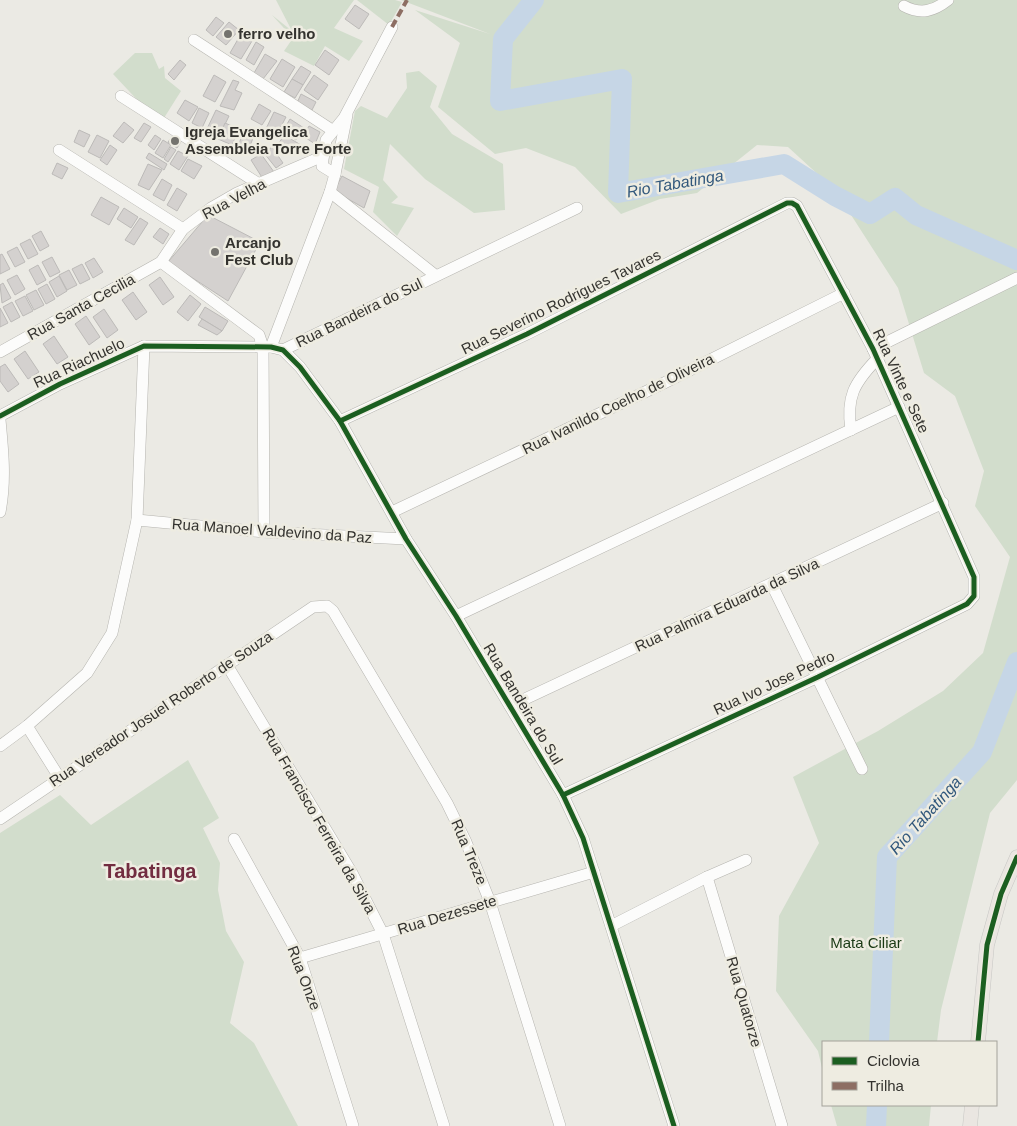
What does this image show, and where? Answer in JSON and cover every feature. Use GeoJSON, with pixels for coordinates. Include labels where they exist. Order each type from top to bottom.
{"type":"FeatureCollection","features":[{"type":"Feature","properties":{"kind":"main road"},"geometry":{"type":"LineString","coordinates":[[978,1041],[987,945],[1001,894],[1017,857]]}},
{"type":"Feature","properties":{"kind":"main road"},"geometry":{"type":"LineString","coordinates":[[970,1126],[972,1106]]}},
{"type":"Feature","properties":{"kind":"street"},"geometry":{"type":"LineString","coordinates":[[904,6],[920,12],[931,11],[948,0]]}},
{"type":"Feature","properties":{"kind":"street"},"geometry":{"type":"LineString","coordinates":[[335,174],[322,166],[326,140],[348,111],[392,27]]}},
{"type":"Feature","properties":{"kind":"street"},"geometry":{"type":"LineString","coordinates":[[194,40],[332,130]]}},
{"type":"Feature","properties":{"kind":"street"},"geometry":{"type":"LineString","coordinates":[[121,96],[259,184]]}},
{"type":"Feature","properties":{"kind":"street"},"geometry":{"type":"LineString","coordinates":[[264,532],[272,348],[330,192],[348,111]]}},
{"type":"Feature","properties":{"kind":"street"},"geometry":{"type":"LineString","coordinates":[[59,150],[183,229]]}},
{"type":"Feature","properties":{"kind":"street","name":"Rua Velha"},"geometry":{"type":"LineString","coordinates":[[161,262],[183,229],[212,208],[259,184],[323,156]]}},
{"type":"Feature","properties":{"kind":"street","name":"Rua Bandeira do Sul"},"geometry":{"type":"LineString","coordinates":[[330,192],[435,275]]}},
{"type":"Feature","properties":{"kind":"street","name":"Rua Severino Rodrigues Tavares"},"geometry":{"type":"LineString","coordinates":[[340,421],[527,334],[787,203],[792,203]]}},
{"type":"Feature","properties":{"kind":"street","name":"Rua Vinte e Sete"},"geometry":{"type":"LineString","coordinates":[[792,203],[797,206],[875,354],[943,503],[974,577]]}},
{"type":"Feature","properties":{"kind":"street","name":"Rua Bandeira do Sul"},"geometry":{"type":"LineString","coordinates":[[272,348],[435,275],[577,208]]}},
{"type":"Feature","properties":{"kind":"street"},"geometry":{"type":"LineString","coordinates":[[161,262],[259,335],[272,348]]}},
{"type":"Feature","properties":{"kind":"street","name":"Rua Santa Cecilia"},"geometry":{"type":"LineString","coordinates":[[0,352],[161,262]]}},
{"type":"Feature","properties":{"kind":"street"},"geometry":{"type":"LineString","coordinates":[[851,430],[849,413],[851,396],[875,354],[1017,278]]}},
{"type":"Feature","properties":{"kind":"street","name":"Rua Ivanildo Coelho de Oliveira"},"geometry":{"type":"LineString","coordinates":[[392,512],[664,383],[844,293]]}},
{"type":"Feature","properties":{"kind":"street"},"geometry":{"type":"LineString","coordinates":[[0,746],[27,726],[87,673],[112,633],[137,520],[144,346]]}},
{"type":"Feature","properties":{"kind":"street","name":"Rua Riachuelo"},"geometry":{"type":"LineString","coordinates":[[0,416],[60,384],[144,346],[272,348]]}},
{"type":"Feature","properties":{"kind":"street","name":"Rua Bandeira do Sul"},"geometry":{"type":"LineString","coordinates":[[272,348],[300,367],[340,421],[406,539],[456,616],[563,796],[583,838],[674,1126]]}},
{"type":"Feature","properties":{"kind":"street"},"geometry":{"type":"LineString","coordinates":[[456,616],[899,407]]}},
{"type":"Feature","properties":{"kind":"street"},"geometry":{"type":"LineString","coordinates":[[0,420],[4,456],[3,496],[0,512]]}},
{"type":"Feature","properties":{"kind":"street","name":"Rua Palmira Eduarda da Silva"},"geometry":{"type":"LineString","coordinates":[[510,706],[772,585],[943,503]]}},
{"type":"Feature","properties":{"kind":"street","name":"Rua Manoel Valdevino da Paz"},"geometry":{"type":"LineString","coordinates":[[137,520],[264,532],[406,539]]}},
{"type":"Feature","properties":{"kind":"street","name":"Rua Ivo Jose Pedro"},"geometry":{"type":"LineString","coordinates":[[563,796],[818,677],[967,604],[974,596],[974,577]]}},
{"type":"Feature","properties":{"kind":"street"},"geometry":{"type":"LineString","coordinates":[[772,585],[862,769]]}},
{"type":"Feature","properties":{"kind":"street","name":"Rua Vereador Josuel Roberto de Souza"},"geometry":{"type":"LineString","coordinates":[[0,819],[313,607],[324,605]]}},
{"type":"Feature","properties":{"kind":"street","name":"Rua Treze"},"geometry":{"type":"LineString","coordinates":[[324,605],[333,611],[447,803],[466,842],[490,902],[560,1126]]}},
{"type":"Feature","properties":{"kind":"street","name":"Rua Francisco Ferreira da Silva"},"geometry":{"type":"LineString","coordinates":[[227,665],[352,874],[383,934],[444,1126]]}},
{"type":"Feature","properties":{"kind":"street"},"geometry":{"type":"LineString","coordinates":[[27,726],[60,777]]}},
{"type":"Feature","properties":{"kind":"street","name":"Rua Onze"},"geometry":{"type":"LineString","coordinates":[[234,839],[300,958],[353,1126]]}},
{"type":"Feature","properties":{"kind":"street"},"geometry":{"type":"LineString","coordinates":[[611,926],[707,877],[746,860]]}},
{"type":"Feature","properties":{"kind":"street","name":"Rua Dezessete"},"geometry":{"type":"LineString","coordinates":[[300,958],[594,872]]}},
{"type":"Feature","properties":{"kind":"street","name":"Rua Quatorze"},"geometry":{"type":"LineString","coordinates":[[707,877],[782,1126]]}},
{"type":"Feature","properties":{"kind":"green space"},"geometry":{"type":"Polygon","coordinates":[[[276,0],[354,0],[334,28],[363,41],[349,61],[325,46],[314,66],[284,51],[293,38],[272,15],[292,31],[276,0]]]}},
{"type":"Feature","properties":{"kind":"green space"},"geometry":{"type":"Polygon","coordinates":[[[357,0],[395,0],[402,2],[389,25],[357,0]]]}},
{"type":"Feature","properties":{"kind":"green space","name":"Mata Ciliar"},"geometry":{"type":"Polygon","coordinates":[[[401,0],[1017,0],[1017,780],[990,813],[941,1010],[937,1041],[822,1041],[822,1068],[818,1051],[776,991],[779,916],[819,843],[793,777],[878,731],[943,691],[983,653],[1010,557],[975,506],[984,471],[955,396],[924,373],[898,288],[835,190],[788,147],[757,145],[697,193],[660,199],[621,214],[575,167],[526,148],[495,154],[438,107],[460,43],[415,10],[490,34],[401,0]]]}},
{"type":"Feature","properties":{"kind":"green space"},"geometry":{"type":"Polygon","coordinates":[[[135,53],[152,53],[159,69],[164,66],[165,78],[181,91],[164,118],[143,106],[113,74],[135,53]]]}},
{"type":"Feature","properties":{"kind":"green space"},"geometry":{"type":"Polygon","coordinates":[[[419,71],[437,86],[430,107],[452,134],[503,164],[505,210],[474,213],[425,179],[390,144],[383,180],[398,197],[391,203],[414,208],[397,236],[373,212],[379,187],[344,169],[355,111],[361,106],[387,118],[407,88],[406,73],[419,71]]]}},
{"type":"Feature","properties":{"kind":"green space"},"geometry":{"type":"Polygon","coordinates":[[[188,760],[219,818],[203,828],[220,863],[218,890],[226,931],[244,962],[230,1023],[254,1043],[298,1126],[0,1126],[0,833],[60,795],[91,825],[188,760]]]}},
{"type":"Feature","properties":{"kind":"green space"},"geometry":{"type":"Polygon","coordinates":[[[831,1106],[931,1106],[929,1126],[837,1126],[831,1106]]]}},
{"type":"Feature","properties":{"kind":"building"},"geometry":{"type":"Polygon","coordinates":[[[355,5],[369,14],[359,29],[345,19],[355,5]]]}},
{"type":"Feature","properties":{"kind":"building"},"geometry":{"type":"Polygon","coordinates":[[[216,17],[224,23],[213,36],[206,30],[216,17]]]}},
{"type":"Feature","properties":{"kind":"building","name":"ferro velho"},"geometry":{"type":"Polygon","coordinates":[[[229,22],[239,30],[226,45],[216,37],[229,22]]]}},
{"type":"Feature","properties":{"kind":"building"},"geometry":{"type":"Polygon","coordinates":[[[241,34],[252,41],[241,59],[230,53],[241,34]]]}},
{"type":"Feature","properties":{"kind":"building"},"geometry":{"type":"Polygon","coordinates":[[[256,42],[264,47],[254,65],[246,60],[256,42]]]}},
{"type":"Feature","properties":{"kind":"building"},"geometry":{"type":"Polygon","coordinates":[[[325,50],[339,60],[329,75],[315,65],[325,50]]]}},
{"type":"Feature","properties":{"kind":"building"},"geometry":{"type":"Polygon","coordinates":[[[265,54],[277,61],[263,79],[254,73],[265,54]]]}},
{"type":"Feature","properties":{"kind":"building"},"geometry":{"type":"Polygon","coordinates":[[[282,59],[295,67],[283,87],[270,79],[282,59]]]}},
{"type":"Feature","properties":{"kind":"building"},"geometry":{"type":"Polygon","coordinates":[[[180,60],[186,65],[174,80],[168,74],[180,60]]]}},
{"type":"Feature","properties":{"kind":"building"},"geometry":{"type":"Polygon","coordinates":[[[301,66],[311,72],[303,85],[292,79],[301,66]]]}},
{"type":"Feature","properties":{"kind":"building"},"geometry":{"type":"Polygon","coordinates":[[[214,75],[226,82],[215,102],[203,96],[214,75]]]}},
{"type":"Feature","properties":{"kind":"building"},"geometry":{"type":"Polygon","coordinates":[[[314,75],[328,85],[318,100],[304,90],[314,75]]]}},
{"type":"Feature","properties":{"kind":"building"},"geometry":{"type":"Polygon","coordinates":[[[292,79],[303,85],[295,98],[284,92],[292,79]]]}},
{"type":"Feature","properties":{"kind":"building"},"geometry":{"type":"Polygon","coordinates":[[[233,80],[239,82],[235,90],[242,93],[234,110],[220,106],[233,80]]]}},
{"type":"Feature","properties":{"kind":"building"},"geometry":{"type":"Polygon","coordinates":[[[301,94],[316,102],[312,110],[297,103],[301,94]]]}},
{"type":"Feature","properties":{"kind":"building"},"geometry":{"type":"Polygon","coordinates":[[[185,100],[198,107],[189,121],[177,113],[185,100]]]}},
{"type":"Feature","properties":{"kind":"building"},"geometry":{"type":"Polygon","coordinates":[[[259,104],[271,111],[262,125],[251,119],[259,104]]]}},
{"type":"Feature","properties":{"kind":"building"},"geometry":{"type":"Polygon","coordinates":[[[199,108],[209,113],[202,128],[192,123],[199,108]]]}},
{"type":"Feature","properties":{"kind":"building"},"geometry":{"type":"Polygon","coordinates":[[[216,110],[229,116],[218,139],[205,133],[216,110]]]}},
{"type":"Feature","properties":{"kind":"building"},"geometry":{"type":"Polygon","coordinates":[[[274,112],[286,117],[275,138],[264,133],[274,112]]]}},
{"type":"Feature","properties":{"kind":"building"},"geometry":{"type":"Polygon","coordinates":[[[290,119],[304,128],[296,140],[283,131],[290,119]]]}},
{"type":"Feature","properties":{"kind":"building"},"geometry":{"type":"Polygon","coordinates":[[[124,122],[134,130],[123,143],[113,136],[124,122]]]}},
{"type":"Feature","properties":{"kind":"building"},"geometry":{"type":"Polygon","coordinates":[[[144,123],[151,127],[141,142],[134,138],[144,123]]]}},
{"type":"Feature","properties":{"kind":"building"},"geometry":{"type":"Polygon","coordinates":[[[225,123],[239,129],[232,145],[218,139],[225,123]]]}},
{"type":"Feature","properties":{"kind":"building"},"geometry":{"type":"Polygon","coordinates":[[[309,126],[320,132],[315,144],[303,136],[309,126]]]}},
{"type":"Feature","properties":{"kind":"building"},"geometry":{"type":"Polygon","coordinates":[[[79,130],[90,135],[84,147],[74,142],[79,130]]]}},
{"type":"Feature","properties":{"kind":"building","name":"Igreja Evangelica Assembleia Torre Forte"},"geometry":{"type":"Polygon","coordinates":[[[174,134],[182,140],[177,148],[168,142],[174,134]]]}},
{"type":"Feature","properties":{"kind":"building"},"geometry":{"type":"Polygon","coordinates":[[[243,134],[253,138],[247,154],[236,150],[243,134]]]}},
{"type":"Feature","properties":{"kind":"building"},"geometry":{"type":"Polygon","coordinates":[[[97,135],[109,141],[100,158],[88,152],[97,135]]]}},
{"type":"Feature","properties":{"kind":"building"},"geometry":{"type":"Polygon","coordinates":[[[155,135],[161,139],[154,150],[148,145],[155,135]]]}},
{"type":"Feature","properties":{"kind":"building"},"geometry":{"type":"Polygon","coordinates":[[[284,135],[301,145],[296,154],[279,143],[284,135]]]}},
{"type":"Feature","properties":{"kind":"building"},"geometry":{"type":"Polygon","coordinates":[[[163,140],[171,145],[163,158],[155,153],[163,140]]]}},
{"type":"Feature","properties":{"kind":"building"},"geometry":{"type":"Polygon","coordinates":[[[110,145],[117,150],[107,165],[100,160],[110,145]]]}},
{"type":"Feature","properties":{"kind":"building"},"geometry":{"type":"Polygon","coordinates":[[[171,147],[176,150],[168,162],[164,159],[171,147]]]}},
{"type":"Feature","properties":{"kind":"building"},"geometry":{"type":"Polygon","coordinates":[[[272,147],[283,163],[276,168],[264,153],[272,147]]]}},
{"type":"Feature","properties":{"kind":"building"},"geometry":{"type":"Polygon","coordinates":[[[178,151],[188,156],[179,170],[170,164],[178,151]]]}},
{"type":"Feature","properties":{"kind":"building"},"geometry":{"type":"Polygon","coordinates":[[[149,153],[167,164],[164,170],[146,158],[149,153]]]}},
{"type":"Feature","properties":{"kind":"building"},"geometry":{"type":"Polygon","coordinates":[[[261,154],[274,172],[263,179],[251,160],[261,154]]]}},
{"type":"Feature","properties":{"kind":"building"},"geometry":{"type":"Polygon","coordinates":[[[188,159],[202,166],[194,179],[181,171],[188,159]]]}},
{"type":"Feature","properties":{"kind":"building"},"geometry":{"type":"Polygon","coordinates":[[[57,163],[68,168],[62,179],[52,174],[57,163]]]}},
{"type":"Feature","properties":{"kind":"building"},"geometry":{"type":"Polygon","coordinates":[[[148,164],[162,170],[149,190],[138,185],[148,164]]]}},
{"type":"Feature","properties":{"kind":"building"},"geometry":{"type":"Polygon","coordinates":[[[342,176],[370,191],[364,208],[334,191],[342,176]]]}},
{"type":"Feature","properties":{"kind":"building"},"geometry":{"type":"Polygon","coordinates":[[[162,179],[172,185],[164,201],[153,195],[162,179]]]}},
{"type":"Feature","properties":{"kind":"building"},"geometry":{"type":"Polygon","coordinates":[[[177,188],[187,194],[177,211],[167,205],[177,188]]]}},
{"type":"Feature","properties":{"kind":"building"},"geometry":{"type":"Polygon","coordinates":[[[101,197],[119,207],[109,225],[91,215],[101,197]]]}},
{"type":"Feature","properties":{"kind":"building"},"geometry":{"type":"Polygon","coordinates":[[[124,208],[138,217],[131,228],[117,219],[124,208]]]}},
{"type":"Feature","properties":{"kind":"building","name":"Arcanjo Fest Club"},"geometry":{"type":"Polygon","coordinates":[[[208,215],[260,242],[228,301],[168,262],[208,215]]]}},
{"type":"Feature","properties":{"kind":"building"},"geometry":{"type":"Polygon","coordinates":[[[140,218],[148,223],[134,245],[125,240],[140,218]]]}},
{"type":"Feature","properties":{"kind":"building"},"geometry":{"type":"Polygon","coordinates":[[[160,228],[169,234],[163,244],[153,237],[160,228]]]}},
{"type":"Feature","properties":{"kind":"building"},"geometry":{"type":"Polygon","coordinates":[[[41,231],[49,246],[40,251],[32,236],[41,231]]]}},
{"type":"Feature","properties":{"kind":"building"},"geometry":{"type":"Polygon","coordinates":[[[30,239],[38,254],[28,259],[20,244],[30,239]]]}},
{"type":"Feature","properties":{"kind":"building"},"geometry":{"type":"Polygon","coordinates":[[[17,247],[25,262],[15,267],[7,252],[17,247]]]}},
{"type":"Feature","properties":{"kind":"building"},"geometry":{"type":"Polygon","coordinates":[[[2,254],[10,269],[0,274],[0,255],[2,254]]]}},
{"type":"Feature","properties":{"kind":"building"},"geometry":{"type":"Polygon","coordinates":[[[52,257],[60,272],[50,277],[42,262],[52,257]]]}},
{"type":"Feature","properties":{"kind":"building"},"geometry":{"type":"Polygon","coordinates":[[[94,258],[103,272],[93,278],[85,263],[94,258]]]}},
{"type":"Feature","properties":{"kind":"building"},"geometry":{"type":"Polygon","coordinates":[[[82,264],[90,279],[80,284],[72,269],[82,264]]]}},
{"type":"Feature","properties":{"kind":"building"},"geometry":{"type":"Polygon","coordinates":[[[38,265],[46,280],[37,285],[29,270],[38,265]]]}},
{"type":"Feature","properties":{"kind":"building"},"geometry":{"type":"Polygon","coordinates":[[[69,270],[77,285],[67,290],[59,275],[69,270]]]}},
{"type":"Feature","properties":{"kind":"building"},"geometry":{"type":"Polygon","coordinates":[[[17,275],[25,289],[15,295],[7,280],[17,275]]]}},
{"type":"Feature","properties":{"kind":"building"},"geometry":{"type":"Polygon","coordinates":[[[59,276],[67,291],[57,297],[49,282],[59,276]]]}},
{"type":"Feature","properties":{"kind":"building"},"geometry":{"type":"Polygon","coordinates":[[[160,277],[174,297],[163,305],[149,285],[160,277]]]}},
{"type":"Feature","properties":{"kind":"building"},"geometry":{"type":"Polygon","coordinates":[[[3,283],[11,298],[2,303],[0,285],[3,283]]]}},
{"type":"Feature","properties":{"kind":"building"},"geometry":{"type":"Polygon","coordinates":[[[47,284],[55,299],[46,304],[38,289],[47,284]]]}},
{"type":"Feature","properties":{"kind":"building"},"geometry":{"type":"Polygon","coordinates":[[[36,290],[44,305],[34,310],[26,295],[36,290]]]}},
{"type":"Feature","properties":{"kind":"building"},"geometry":{"type":"Polygon","coordinates":[[[133,292],[147,312],[136,320],[122,300],[133,292]]]}},
{"type":"Feature","properties":{"kind":"building"},"geometry":{"type":"Polygon","coordinates":[[[190,295],[201,304],[188,321],[177,312],[190,295]]]}},
{"type":"Feature","properties":{"kind":"building"},"geometry":{"type":"Polygon","coordinates":[[[25,296],[33,311],[23,316],[15,301],[25,296]]]}},
{"type":"Feature","properties":{"kind":"building"},"geometry":{"type":"Polygon","coordinates":[[[12,302],[20,317],[11,322],[3,307],[12,302]]]}},
{"type":"Feature","properties":{"kind":"building"},"geometry":{"type":"Polygon","coordinates":[[[205,307],[228,321],[222,331],[199,317],[205,307]]]}},
{"type":"Feature","properties":{"kind":"building"},"geometry":{"type":"Polygon","coordinates":[[[0,308],[8,323],[0,327],[0,308]]]}},
{"type":"Feature","properties":{"kind":"building"},"geometry":{"type":"Polygon","coordinates":[[[104,309],[118,330],[107,338],[93,317],[104,309]]]}},
{"type":"Feature","properties":{"kind":"building"},"geometry":{"type":"Polygon","coordinates":[[[86,316],[100,337],[89,345],[75,324],[86,316]]]}},
{"type":"Feature","properties":{"kind":"building"},"geometry":{"type":"Polygon","coordinates":[[[202,319],[222,331],[217,335],[198,325],[202,319]]]}},
{"type":"Feature","properties":{"kind":"building"},"geometry":{"type":"Polygon","coordinates":[[[54,336],[68,357],[57,364],[43,344],[54,336]]]}},
{"type":"Feature","properties":{"kind":"building"},"geometry":{"type":"Polygon","coordinates":[[[25,351],[39,372],[28,379],[14,359],[25,351]]]}},
{"type":"Feature","properties":{"kind":"building"},"geometry":{"type":"Polygon","coordinates":[[[5,364],[19,384],[8,392],[0,381],[0,367],[5,364]]]}},
{"type":"Feature","properties":{"kind":"waterway","name":"Rio Tabatinga"},"geometry":{"type":"LineString","coordinates":[[534,0],[503,39],[500,101],[622,79],[618,193],[784,164],[835,196],[870,214],[895,198],[916,215],[1017,260]]}},
{"type":"Feature","properties":{"kind":"waterway","name":"Rio Tabatinga"},"geometry":{"type":"LineString","coordinates":[[879,1041],[887,857],[982,752],[1017,662]]}},
{"type":"Feature","properties":{"kind":"waterway","name":"Rio Tabatinga"},"geometry":{"type":"LineString","coordinates":[[876,1126],[877,1106]]}},
{"type":"Feature","properties":{"kind":"marked path"},"geometry":{"type":"LineString","coordinates":[[392,27],[407,0]]}},
{"type":"Feature","properties":{"kind":"cycle path"},"geometry":{"type":"LineString","coordinates":[[340,421],[527,334],[787,203],[797,206],[873,349],[974,577],[974,596],[967,604],[818,677],[563,795]]}},
{"type":"Feature","properties":{"kind":"cycle path"},"geometry":{"type":"LineString","coordinates":[[0,416],[60,384],[144,346],[271,347],[283,350],[300,367],[340,421],[406,539],[456,616],[563,795],[583,838],[674,1126]]}},
{"type":"Feature","properties":{"kind":"cycle path"},"geometry":{"type":"LineString","coordinates":[[978,1041],[987,945],[1001,894],[1017,857]]}},
{"type":"Feature","properties":{"kind":"place","name":"ferro velho"},"geometry":{"type":"Point","coordinates":[228,34]}},
{"type":"Feature","properties":{"kind":"place","name":"Igreja Evangelica Assembleia Torre Forte"},"geometry":{"type":"Point","coordinates":[175,141]}},
{"type":"Feature","properties":{"kind":"place","name":"Arcanjo Fest Club"},"geometry":{"type":"Point","coordinates":[215,252]}},
{"type":"Feature","properties":{"kind":"district","name":"Tabatinga"},"geometry":{"type":"Point","coordinates":[150,871]}}]}
